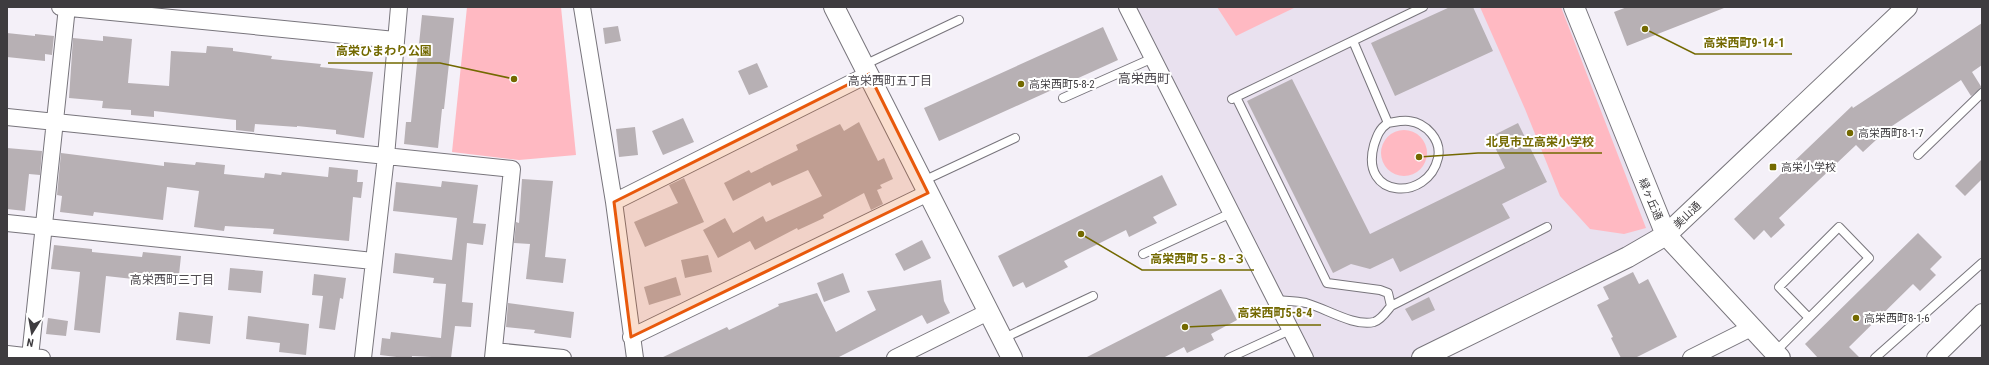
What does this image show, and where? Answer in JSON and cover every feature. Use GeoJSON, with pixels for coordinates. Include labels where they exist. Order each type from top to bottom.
{"type":"FeatureCollection","features":[{"type":"Feature","properties":{"kind":"street"},"geometry":{"type":"LineString","coordinates":[[7,354],[36,357],[44,227],[65,7],[395,40]]}},
{"type":"Feature","properties":{"kind":"street"},"geometry":{"type":"LineString","coordinates":[[363,358],[386,156],[399,7]]}},
{"type":"Feature","properties":{"kind":"street"},"geometry":{"type":"LineString","coordinates":[[582,7],[614,202],[634,358]]}},
{"type":"Feature","properties":{"kind":"street"},"geometry":{"type":"LineString","coordinates":[[834,7],[1012,358]]}},
{"type":"Feature","properties":{"kind":"street"},"geometry":{"type":"LineString","coordinates":[[1127,7],[1305,358]]}},
{"type":"Feature","properties":{"kind":"street","name":"緑ヶ丘通"},"geometry":{"type":"LineString","coordinates":[[1574,7],[1666,235],[1777,355]]}},
{"type":"Feature","properties":{"kind":"street","name":"美山通"},"geometry":{"type":"LineString","coordinates":[[1422,358],[1628,257],[1666,235],[1908,7]]}},
{"type":"Feature","properties":{"kind":"street"},"geometry":{"type":"LineString","coordinates":[[614,202],[867,70]]}},
{"type":"Feature","properties":{"kind":"street"},"geometry":{"type":"LineString","coordinates":[[7,117],[512,169],[494,354],[564,358]]}},
{"type":"Feature","properties":{"kind":"street"},"geometry":{"type":"LineString","coordinates":[[632,337],[925,187]]}},
{"type":"Feature","properties":{"kind":"street"},"geometry":{"type":"LineString","coordinates":[[7,223],[373,261]]}},
{"type":"Feature","properties":{"kind":"street"},"geometry":{"type":"LineString","coordinates":[[895,358],[988,312]]}},
{"type":"Feature","properties":{"kind":"street"},"geometry":{"type":"LineString","coordinates":[[1935,358],[1982,312]]}},
{"type":"Feature","properties":{"kind":"street"},"geometry":{"type":"LineString","coordinates":[[1690,358],[1752,328]]}},
{"type":"Feature","properties":{"kind":"lane"},"geometry":{"type":"LineString","coordinates":[[1391,306],[1388,294],[1380,290],[1327,283],[1234,98],[1423,7]]}},
{"type":"Feature","properties":{"kind":"lane"},"geometry":{"type":"LineString","coordinates":[[867,70],[959,20]]}},
{"type":"Feature","properties":{"kind":"lane"},"geometry":{"type":"LineString","coordinates":[[1353,41],[1388,123]]}},
{"type":"Feature","properties":{"kind":"lane"},"geometry":{"type":"LineString","coordinates":[[1063,98],[1153,58]]}},
{"type":"Feature","properties":{"kind":"lane"},"geometry":{"type":"LineString","coordinates":[[1918,155],[1982,93]]}},
{"type":"Feature","properties":{"kind":"lane"},"geometry":{"type":"LineString","coordinates":[[1409,121],[1422,124],[1430,131],[1436,142],[1438,155],[1436,167],[1425,180],[1413,187],[1400,189],[1384,185],[1377,177],[1371,164],[1372,151],[1376,137],[1381,128],[1388,123],[1409,121]]}},
{"type":"Feature","properties":{"kind":"lane"},"geometry":{"type":"LineString","coordinates":[[925,187],[1015,138]]}},
{"type":"Feature","properties":{"kind":"lane"},"geometry":{"type":"LineString","coordinates":[[1143,254],[1231,213]]}},
{"type":"Feature","properties":{"kind":"lane"},"geometry":{"type":"LineString","coordinates":[[1275,300],[1305,303],[1343,317],[1362,322],[1374,322],[1383,316],[1391,306],[1547,227]]}},
{"type":"Feature","properties":{"kind":"lane"},"geometry":{"type":"LineString","coordinates":[[1777,355],[1809,318],[1869,258],[1839,227],[1779,287],[1809,318]]}},
{"type":"Feature","properties":{"kind":"lane"},"geometry":{"type":"LineString","coordinates":[[1875,358],[1982,263]]}},
{"type":"Feature","properties":{"kind":"lane"},"geometry":{"type":"LineString","coordinates":[[1002,339],[1093,296]]}},
{"type":"Feature","properties":{"kind":"lane"},"geometry":{"type":"LineString","coordinates":[[1229,358],[1290,330]]}},
{"type":"Feature","properties":{"kind":"highlighted area"},"geometry":{"type":"Polygon","coordinates":[[[869,74],[928,193],[631,337],[614,202],[869,74]]]}},
{"type":"Feature","properties":{"kind":"shaded area"},"geometry":{"type":"Polygon","coordinates":[[[467,7],[561,7],[576,155],[519,160],[452,152],[467,7]]]}},
{"type":"Feature","properties":{"kind":"shaded area"},"geometry":{"type":"Polygon","coordinates":[[[1127,7],[1574,7],[1666,235],[1422,358],[1305,358],[1127,7]]]}},
{"type":"Feature","properties":{"kind":"shaded area"},"geometry":{"type":"Polygon","coordinates":[[[1217,7],[1296,7],[1236,36],[1217,7]]]}},
{"type":"Feature","properties":{"kind":"shaded area"},"geometry":{"type":"Polygon","coordinates":[[[1480,7],[1561,7],[1646,228],[1624,234],[1590,229],[1560,196],[1525,109],[1480,7]]]}},
{"type":"Feature","properties":{"kind":"shaded area"},"geometry":{"type":"Polygon","coordinates":[[[1404,130],[1417,134],[1423,140],[1427,153],[1423,166],[1417,172],[1404,176],[1391,172],[1385,166],[1381,153],[1385,140],[1391,134],[1404,130]]]}},
{"type":"Feature","properties":{"kind":"building"},"geometry":{"type":"Polygon","coordinates":[[[1450,7],[1473,7],[1493,51],[1395,96],[1371,43],[1450,7]]]}},
{"type":"Feature","properties":{"kind":"building"},"geometry":{"type":"Polygon","coordinates":[[[1627,7],[1724,8],[1627,46],[1614,12],[1627,7]]]}},
{"type":"Feature","properties":{"kind":"building"},"geometry":{"type":"Polygon","coordinates":[[[422,15],[454,18],[438,148],[404,144],[406,122],[411,122],[422,15]]]}},
{"type":"Feature","properties":{"kind":"building","name":"高栄西町8-1-7"},"geometry":{"type":"Polygon","coordinates":[[[1982,23],[1982,65],[1972,72],[1982,88],[1971,96],[1961,80],[1889,128],[1863,152],[1856,145],[1779,218],[1785,225],[1771,238],[1764,230],[1754,240],[1734,219],[1852,106],[1853,108],[1982,23]]]}},
{"type":"Feature","properties":{"kind":"building"},"geometry":{"type":"Polygon","coordinates":[[[618,26],[621,41],[605,44],[603,28],[618,26]]]}},
{"type":"Feature","properties":{"kind":"building","name":"高栄西町5-8-2"},"geometry":{"type":"Polygon","coordinates":[[[1103,27],[1118,60],[939,141],[924,108],[1103,27]]]}},
{"type":"Feature","properties":{"kind":"building"},"geometry":{"type":"Polygon","coordinates":[[[7,33],[35,36],[35,34],[54,36],[52,55],[45,54],[45,61],[7,57],[7,33]]]}},
{"type":"Feature","properties":{"kind":"building"},"geometry":{"type":"Polygon","coordinates":[[[103,36],[132,39],[128,83],[169,86],[171,51],[206,53],[207,46],[233,48],[233,51],[272,56],[271,59],[321,64],[320,67],[373,72],[364,138],[336,134],[336,130],[297,126],[255,124],[254,132],[236,130],[236,120],[154,111],[154,117],[131,115],[131,110],[102,108],[103,101],[69,98],[73,38],[103,41],[103,36]]]}},
{"type":"Feature","properties":{"kind":"building"},"geometry":{"type":"Polygon","coordinates":[[[757,63],[768,87],[749,95],[738,71],[757,63]]]}},
{"type":"Feature","properties":{"kind":"building"},"geometry":{"type":"Polygon","coordinates":[[[1292,79],[1370,234],[1505,168],[1490,137],[1518,123],[1547,182],[1502,204],[1510,218],[1400,272],[1393,258],[1370,269],[1351,264],[1333,273],[1247,101],[1292,79]]]}},
{"type":"Feature","properties":{"kind":"building"},"geometry":{"type":"Polygon","coordinates":[[[683,118],[694,142],[663,155],[652,131],[683,118]]]}},
{"type":"Feature","properties":{"kind":"building"},"geometry":{"type":"Polygon","coordinates":[[[859,122],[878,161],[884,158],[893,179],[880,185],[882,188],[877,190],[883,204],[871,210],[864,193],[823,215],[824,218],[798,230],[797,228],[755,250],[750,241],[718,258],[703,230],[725,218],[733,233],[763,216],[766,222],[822,196],[808,170],[772,186],[770,182],[733,201],[724,183],[749,170],[751,173],[798,150],[796,145],[840,124],[844,131],[859,122]]]}},
{"type":"Feature","properties":{"kind":"building"},"geometry":{"type":"Polygon","coordinates":[[[635,127],[638,155],[619,157],[616,129],[635,127]]]}},
{"type":"Feature","properties":{"kind":"building"},"geometry":{"type":"Polygon","coordinates":[[[7,148],[42,151],[40,175],[29,174],[25,211],[7,209],[7,148]]]}},
{"type":"Feature","properties":{"kind":"building"},"geometry":{"type":"Polygon","coordinates":[[[61,153],[164,166],[164,162],[195,165],[196,162],[225,165],[224,174],[264,178],[265,173],[281,175],[282,172],[328,177],[329,167],[358,170],[357,182],[363,182],[361,198],[353,197],[349,241],[273,234],[274,229],[225,226],[224,231],[194,227],[199,191],[167,187],[163,220],[94,212],[93,216],[60,212],[62,196],[57,195],[61,153]]]}},
{"type":"Feature","properties":{"kind":"building"},"geometry":{"type":"Polygon","coordinates":[[[1982,159],[1982,179],[1965,196],[1955,186],[1982,159]]]}},
{"type":"Feature","properties":{"kind":"building"},"geometry":{"type":"Polygon","coordinates":[[[1162,175],[1177,205],[1153,217],[1157,223],[1129,237],[1126,230],[1064,261],[1068,267],[1026,288],[1023,282],[1013,287],[998,256],[1162,175]]]}},
{"type":"Feature","properties":{"kind":"building"},"geometry":{"type":"Polygon","coordinates":[[[684,178],[704,222],[645,247],[634,222],[678,203],[669,185],[684,178]]]}},
{"type":"Feature","properties":{"kind":"building"},"geometry":{"type":"Polygon","coordinates":[[[522,179],[553,181],[545,257],[566,259],[563,283],[526,279],[530,244],[514,243],[516,222],[519,223],[522,179]]]}},
{"type":"Feature","properties":{"kind":"building"},"geometry":{"type":"Polygon","coordinates":[[[442,181],[478,185],[473,223],[486,224],[483,245],[467,243],[462,302],[473,303],[471,327],[455,326],[451,358],[412,356],[412,358],[405,358],[380,355],[382,338],[390,339],[391,332],[441,338],[446,284],[433,283],[434,278],[393,273],[395,253],[452,260],[457,218],[393,211],[396,182],[441,187],[442,181]]]}},
{"type":"Feature","properties":{"kind":"building","name":"高栄西町8-1-6"},"geometry":{"type":"Polygon","coordinates":[[[1918,233],[1942,257],[1930,269],[1936,275],[1920,291],[1913,284],[1849,347],[1860,358],[1818,358],[1805,344],[1918,233]]]}},
{"type":"Feature","properties":{"kind":"building"},"geometry":{"type":"Polygon","coordinates":[[[922,240],[931,258],[904,271],[895,254],[922,240]]]}},
{"type":"Feature","properties":{"kind":"building"},"geometry":{"type":"Polygon","coordinates":[[[54,245],[92,249],[92,252],[142,257],[143,252],[181,256],[178,284],[106,276],[100,333],[74,330],[80,272],[51,269],[54,245]]]}},
{"type":"Feature","properties":{"kind":"building"},"geometry":{"type":"Polygon","coordinates":[[[708,255],[712,272],[685,278],[681,260],[708,255]]]}},
{"type":"Feature","properties":{"kind":"building"},"geometry":{"type":"Polygon","coordinates":[[[230,268],[263,271],[261,293],[228,290],[230,268]]]}},
{"type":"Feature","properties":{"kind":"building"},"geometry":{"type":"Polygon","coordinates":[[[1633,272],[1639,284],[1648,279],[1677,337],[1635,358],[1621,358],[1611,338],[1613,337],[1597,305],[1609,299],[1603,287],[1633,272]]]}},
{"type":"Feature","properties":{"kind":"building"},"geometry":{"type":"Polygon","coordinates":[[[843,273],[850,292],[824,302],[817,283],[843,273]]]}},
{"type":"Feature","properties":{"kind":"building"},"geometry":{"type":"Polygon","coordinates":[[[314,274],[346,278],[343,299],[340,298],[335,330],[319,328],[323,296],[312,295],[314,274]]]}},
{"type":"Feature","properties":{"kind":"building"},"geometry":{"type":"Polygon","coordinates":[[[676,277],[681,295],[649,305],[644,287],[676,277]]]}},
{"type":"Feature","properties":{"kind":"building"},"geometry":{"type":"Polygon","coordinates":[[[941,280],[944,301],[950,313],[927,324],[922,315],[837,358],[661,358],[727,327],[729,330],[779,306],[778,304],[817,293],[836,332],[876,310],[867,291],[941,280]]]}},
{"type":"Feature","properties":{"kind":"building"},"geometry":{"type":"Polygon","coordinates":[[[1221,289],[1237,320],[1211,334],[1214,340],[1187,353],[1184,347],[1163,358],[1085,358],[1221,289]]]}},
{"type":"Feature","properties":{"kind":"building"},"geometry":{"type":"Polygon","coordinates":[[[1429,297],[1435,310],[1412,321],[1405,309],[1429,297]]]}},
{"type":"Feature","properties":{"kind":"building"},"geometry":{"type":"Polygon","coordinates":[[[508,303],[574,312],[571,338],[534,333],[535,330],[506,327],[508,303]]]}},
{"type":"Feature","properties":{"kind":"building"},"geometry":{"type":"Polygon","coordinates":[[[179,312],[213,316],[210,344],[176,340],[179,312]]]}},
{"type":"Feature","properties":{"kind":"building"},"geometry":{"type":"Polygon","coordinates":[[[248,316],[309,324],[306,355],[279,352],[280,343],[246,339],[248,316]]]}},
{"type":"Feature","properties":{"kind":"building"},"geometry":{"type":"Polygon","coordinates":[[[48,318],[68,321],[66,336],[46,334],[48,318]]]}},
{"type":"Feature","properties":{"kind":"place","name":"高栄西町9-14-1"},"geometry":{"type":"Point","coordinates":[1645,29]}},
{"type":"Feature","properties":{"kind":"place","name":"高栄ひまわり公園"},"geometry":{"type":"Point","coordinates":[514,79]}},
{"type":"Feature","properties":{"kind":"place","name":"高栄西町5-8-2"},"geometry":{"type":"Point","coordinates":[1021,84]}},
{"type":"Feature","properties":{"kind":"place","name":"高栄西町8-1-7"},"geometry":{"type":"Point","coordinates":[1850,133]}},
{"type":"Feature","properties":{"kind":"place","name":"北見市立高栄小学校"},"geometry":{"type":"Point","coordinates":[1419,157]}},
{"type":"Feature","properties":{"kind":"place","name":"高栄小学校"},"geometry":{"type":"Point","coordinates":[1773,167]}},
{"type":"Feature","properties":{"kind":"place","name":"高栄西町５−８−３"},"geometry":{"type":"Point","coordinates":[1081,234]}},
{"type":"Feature","properties":{"kind":"place","name":"高栄西町8-1-6"},"geometry":{"type":"Point","coordinates":[1856,318]}},
{"type":"Feature","properties":{"kind":"place","name":"高栄西町5-8-4"},"geometry":{"type":"Point","coordinates":[1185,327]}},
{"type":"Feature","properties":{"kind":"district","name":"高栄西町"},"geometry":{"type":"Point","coordinates":[1144,78]}},
{"type":"Feature","properties":{"kind":"district","name":"高栄西町五丁目"},"geometry":{"type":"Point","coordinates":[890,81]}},
{"type":"Feature","properties":{"kind":"district","name":"高栄西町三丁目"},"geometry":{"type":"Point","coordinates":[172,280]}}]}
